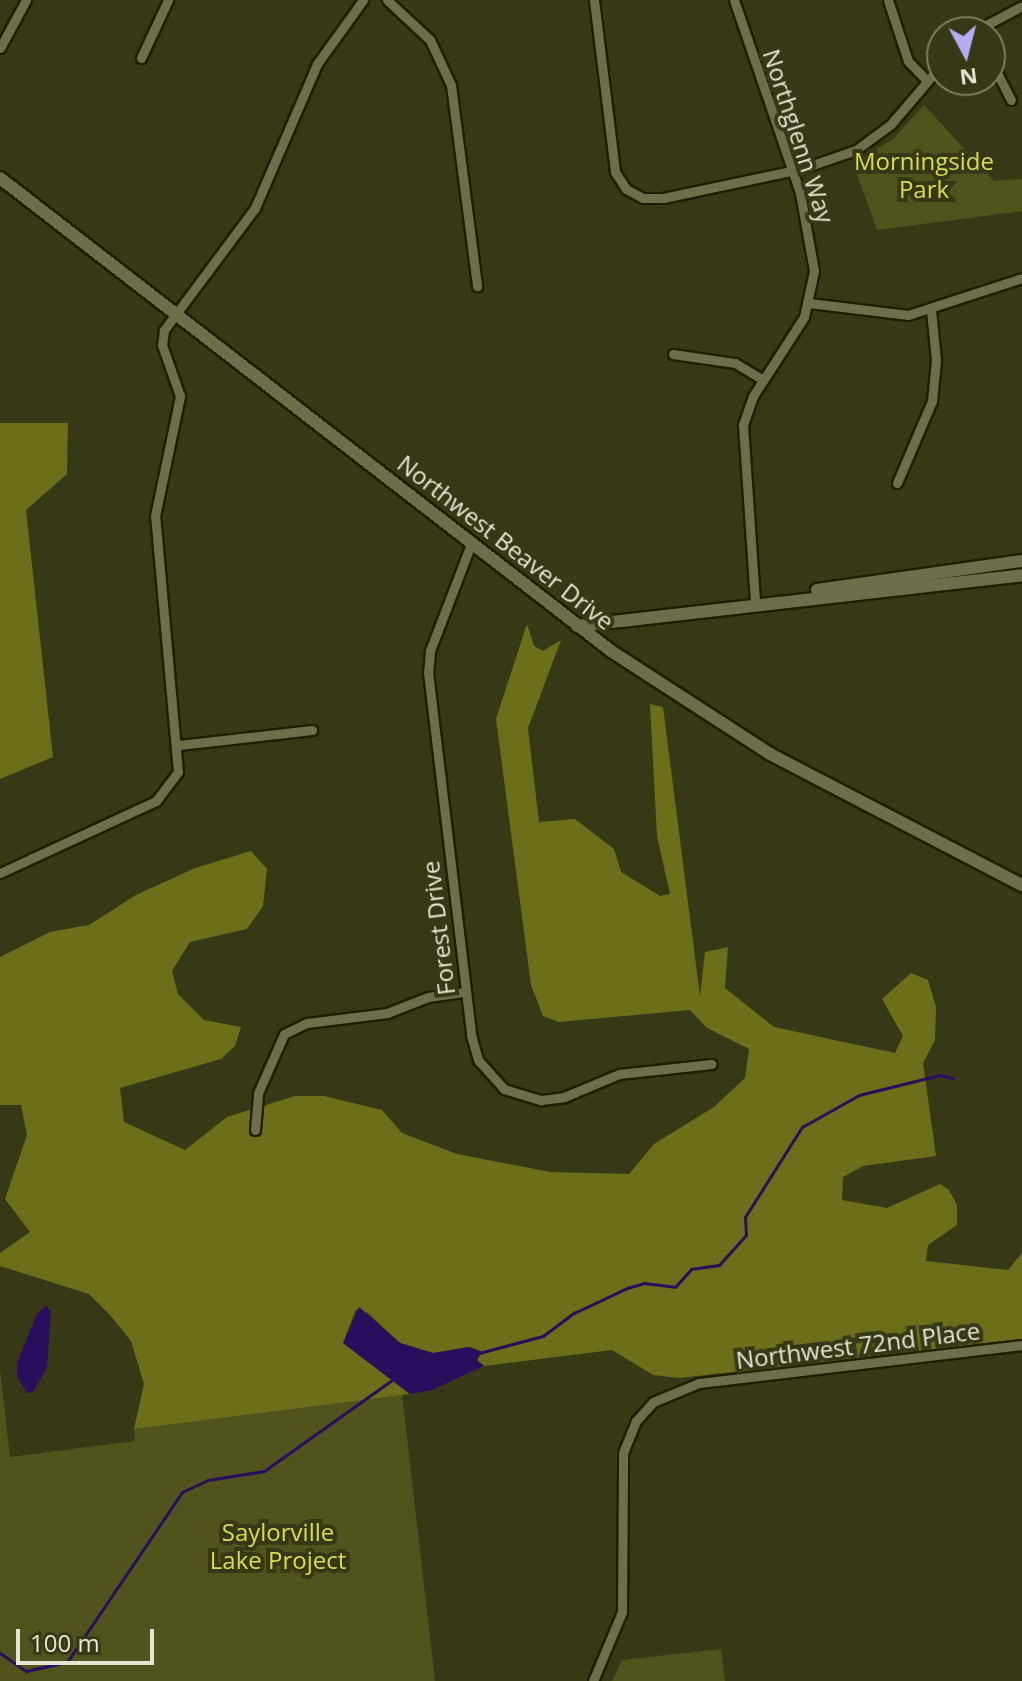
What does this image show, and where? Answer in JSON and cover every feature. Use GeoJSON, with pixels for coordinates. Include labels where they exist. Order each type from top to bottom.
{"type":"FeatureCollection","features":[{"type":"Feature","properties":{"kind":"main road","name":"Northwest Beaver Drive"},"geometry":{"type":"LineString","coordinates":[[0,178],[577,626],[770,754],[1021,882]]}},
{"type":"Feature","properties":{"kind":"main road"},"geometry":{"type":"LineString","coordinates":[[755,603],[1022,561]]}},
{"type":"Feature","properties":{"kind":"main road"},"geometry":{"type":"LineString","coordinates":[[577,626],[755,603],[1022,575]]}},
{"type":"Feature","properties":{"kind":"street"},"geometry":{"type":"LineString","coordinates":[[0,48],[26,0]]}},
{"type":"Feature","properties":{"kind":"street"},"geometry":{"type":"LineString","coordinates":[[141,58],[168,0]]}},
{"type":"Feature","properties":{"kind":"street"},"geometry":{"type":"LineString","coordinates":[[0,873],[156,801],[178,772],[179,745],[172,666],[155,516],[180,406],[179,386],[162,345],[174,315],[255,208],[317,64],[363,0]]}},
{"type":"Feature","properties":{"kind":"street"},"geometry":{"type":"LineString","coordinates":[[387,0],[430,40],[451,85],[477,286]]}},
{"type":"Feature","properties":{"kind":"street"},"geometry":{"type":"LineString","coordinates":[[594,0],[612,162],[626,189],[653,199],[791,171],[866,145],[926,82]]}},
{"type":"Feature","properties":{"kind":"street","name":"Northglenn Way"},"geometry":{"type":"LineString","coordinates":[[734,0],[811,238],[814,271],[809,303],[747,411],[741,439],[755,603]]}},
{"type":"Feature","properties":{"kind":"street"},"geometry":{"type":"LineString","coordinates":[[888,0],[908,61],[926,80]]}},
{"type":"Feature","properties":{"kind":"street"},"geometry":{"type":"LineString","coordinates":[[1003,16],[1022,6]]}},
{"type":"Feature","properties":{"kind":"street"},"geometry":{"type":"LineString","coordinates":[[1006,90],[1011,100]]}},
{"type":"Feature","properties":{"kind":"street"},"geometry":{"type":"LineString","coordinates":[[809,303],[894,315],[931,310],[1007,279],[1022,278]]}},
{"type":"Feature","properties":{"kind":"street"},"geometry":{"type":"LineString","coordinates":[[897,483],[932,401],[936,360],[931,310]]}},
{"type":"Feature","properties":{"kind":"street"},"geometry":{"type":"LineString","coordinates":[[673,354],[735,363],[763,380]]}},
{"type":"Feature","properties":{"kind":"street","name":"Forest Drive"},"geometry":{"type":"LineString","coordinates":[[471,544],[430,651],[428,672],[465,992],[478,1060],[504,1089],[528,1099],[564,1097],[619,1074],[711,1064]]}},
{"type":"Feature","properties":{"kind":"street"},"geometry":{"type":"LineString","coordinates":[[179,745],[312,730]]}},
{"type":"Feature","properties":{"kind":"street"},"geometry":{"type":"LineString","coordinates":[[255,1130],[258,1093],[284,1034],[307,1023],[379,1014],[428,997],[465,992]]}},
{"type":"Feature","properties":{"kind":"street","name":"Northwest 72nd Place"},"geometry":{"type":"LineString","coordinates":[[593,1681],[622,1612],[622,1471],[628,1437],[653,1402],[699,1383],[1022,1345]]}},
{"type":"Feature","properties":{"kind":"green space","name":"Morningside Park"},"geometry":{"type":"Polygon","coordinates":[[[924,105],[994,181],[1022,179],[1022,211],[877,230],[853,163],[892,140],[924,105]]]}},
{"type":"Feature","properties":{"kind":"green space","name":"Saylorville Lake Project"},"geometry":{"type":"Polygon","coordinates":[[[0,1369],[10,1457],[135,1441],[134,1429],[402,1394],[435,1681],[0,1681],[0,1369]]]}},
{"type":"Feature","properties":{"kind":"green space"},"geometry":{"type":"Polygon","coordinates":[[[721,1649],[725,1681],[612,1681],[622,1660],[721,1649]]]}},
{"type":"Feature","properties":{"kind":"shaded area"},"geometry":{"type":"Polygon","coordinates":[[[0,423],[68,423],[67,474],[26,510],[53,757],[0,779],[0,423]]]}},
{"type":"Feature","properties":{"kind":"shaded area"},"geometry":{"type":"Polygon","coordinates":[[[527,624],[534,646],[543,651],[561,640],[528,728],[539,822],[575,819],[614,849],[621,872],[660,896],[670,894],[657,836],[650,704],[663,707],[700,996],[705,952],[728,947],[725,988],[774,1027],[895,1053],[903,1036],[882,999],[911,973],[928,980],[936,1007],[935,1040],[923,1063],[936,1156],[863,1166],[843,1177],[842,1200],[887,1208],[940,1184],[949,1190],[957,1205],[957,1225],[928,1245],[926,1261],[1008,1270],[1022,1253],[1022,1340],[679,1378],[653,1375],[612,1350],[484,1366],[477,1360],[481,1351],[469,1347],[433,1353],[400,1343],[368,1313],[356,1309],[343,1343],[410,1394],[134,1429],[144,1384],[131,1341],[110,1315],[89,1294],[0,1266],[0,1253],[30,1232],[5,1199],[27,1135],[21,1105],[0,1105],[0,957],[50,932],[89,925],[136,895],[195,868],[251,851],[267,869],[263,906],[247,929],[190,942],[172,971],[178,994],[204,1020],[241,1027],[235,1046],[221,1059],[120,1088],[124,1122],[185,1150],[227,1117],[295,1096],[324,1096],[382,1110],[402,1133],[457,1154],[550,1172],[629,1174],[654,1144],[714,1107],[745,1078],[749,1049],[707,1028],[690,1010],[559,1022],[543,1016],[531,985],[496,719],[527,624]]]}},
{"type":"Feature","properties":{"kind":"shaded area"},"geometry":{"type":"Polygon","coordinates":[[[46,1305],[51,1312],[47,1368],[33,1392],[27,1393],[17,1377],[17,1363],[37,1314],[46,1305]]]}},
{"type":"Feature","properties":{"kind":"shaded area"},"geometry":{"type":"Polygon","coordinates":[[[359,1307],[400,1343],[433,1353],[469,1347],[482,1352],[477,1360],[484,1366],[432,1390],[410,1394],[343,1343],[359,1307]]]}},
{"type":"Feature","properties":{"kind":"waterway"},"geometry":{"type":"LineString","coordinates":[[479,1353],[543,1336],[574,1313],[627,1288],[644,1283],[675,1287],[691,1269],[719,1265],[746,1235],[745,1217],[802,1127],[859,1095],[940,1075],[953,1078]]}},
{"type":"Feature","properties":{"kind":"waterway"},"geometry":{"type":"LineString","coordinates":[[0,1653],[26,1671],[67,1662],[182,1492],[208,1480],[264,1471],[392,1380]]}}]}
